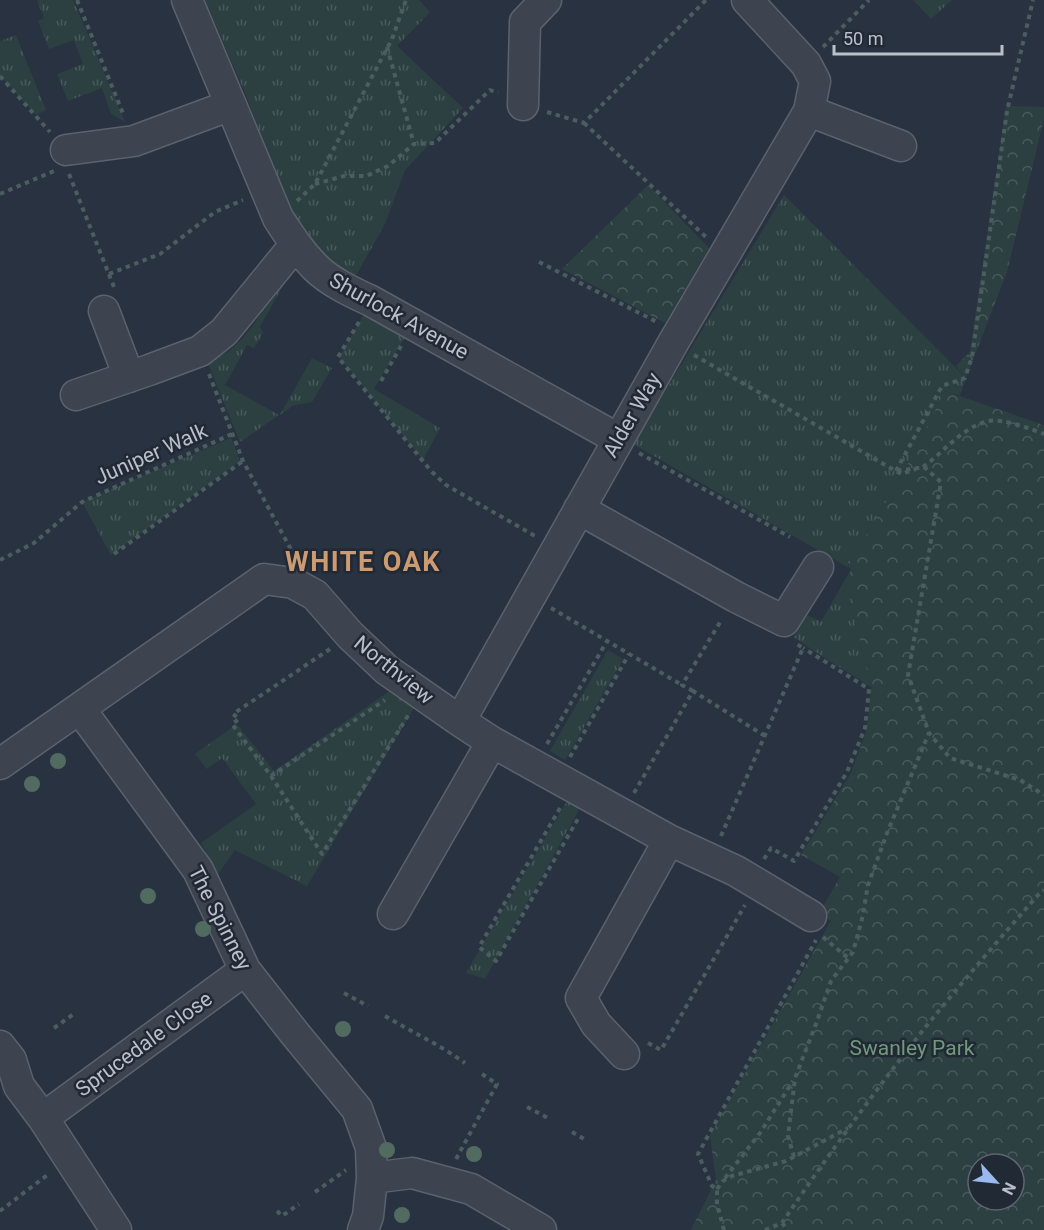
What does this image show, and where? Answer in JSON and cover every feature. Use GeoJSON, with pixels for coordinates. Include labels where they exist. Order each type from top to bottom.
{"type":"FeatureCollection","features":[{"type":"Feature","properties":{"kind":"street","name":"Shurlock Avenue"},"geometry":{"type":"LineString","coordinates":[[187,0],[272,205],[295,245],[316,268],[341,286],[413,324],[617,440]]}},
{"type":"Feature","properties":{"kind":"street"},"geometry":{"type":"LineString","coordinates":[[523,105],[525,22],[546,0]]}},
{"type":"Feature","properties":{"kind":"street","name":"Alder Way"},"geometry":{"type":"LineString","coordinates":[[460,721],[617,440],[809,111],[815,81],[806,64],[747,0]]}},
{"type":"Feature","properties":{"kind":"street"},"geometry":{"type":"LineString","coordinates":[[60,160],[134,141],[231,105]]}},
{"type":"Feature","properties":{"kind":"street"},"geometry":{"type":"LineString","coordinates":[[809,111],[901,146]]}},
{"type":"Feature","properties":{"kind":"street"},"geometry":{"type":"LineString","coordinates":[[76,395],[200,351],[224,332],[295,245]]}},
{"type":"Feature","properties":{"kind":"street"},"geometry":{"type":"LineString","coordinates":[[104,311],[129,376]]}},
{"type":"Feature","properties":{"kind":"street"},"geometry":{"type":"LineString","coordinates":[[579,509],[736,597],[784,621],[818,567]]}},
{"type":"Feature","properties":{"kind":"street","name":"Northview"},"geometry":{"type":"LineString","coordinates":[[0,764],[264,579],[293,583],[315,596],[350,635],[387,670],[492,742],[669,840],[736,871],[811,916]]}},
{"type":"Feature","properties":{"kind":"street","name":"The Spinney"},"geometry":{"type":"LineString","coordinates":[[80,709],[198,870],[245,970],[357,1109],[372,1164],[368,1216],[363,1230]]}},
{"type":"Feature","properties":{"kind":"street"},"geometry":{"type":"LineString","coordinates":[[393,914],[492,742]]}},
{"type":"Feature","properties":{"kind":"street"},"geometry":{"type":"LineString","coordinates":[[620,1049],[596,1024],[581,998],[669,840]]}},
{"type":"Feature","properties":{"kind":"street","name":"Sprucedale Close"},"geometry":{"type":"LineString","coordinates":[[43,1118],[245,970]]}},
{"type":"Feature","properties":{"kind":"street"},"geometry":{"type":"LineString","coordinates":[[0,1046],[11,1060],[20,1086],[116,1230]]}},
{"type":"Feature","properties":{"kind":"street"},"geometry":{"type":"LineString","coordinates":[[372,1164],[471,1189],[541,1230]]}},
{"type":"Feature","properties":{"kind":"path"},"geometry":{"type":"LineString","coordinates":[[77,0],[134,141]]}},
{"type":"Feature","properties":{"kind":"path"},"geometry":{"type":"LineString","coordinates":[[315,184],[387,47],[406,0]]}},
{"type":"Feature","properties":{"kind":"path"},"geometry":{"type":"LineString","coordinates":[[584,123],[706,0]]}},
{"type":"Feature","properties":{"kind":"path"},"geometry":{"type":"LineString","coordinates":[[806,64],[869,0]]}},
{"type":"Feature","properties":{"kind":"path"},"geometry":{"type":"LineString","coordinates":[[896,471],[942,386],[965,378],[972,357],[1007,111],[1033,0]]}},
{"type":"Feature","properties":{"kind":"path"},"geometry":{"type":"LineString","coordinates":[[387,47],[414,144]]}},
{"type":"Feature","properties":{"kind":"path"},"geometry":{"type":"LineString","coordinates":[[104,259],[109,273],[160,254],[215,212],[272,205],[315,184],[344,176],[366,176],[388,166],[414,144],[435,143],[490,90],[523,105],[584,123],[725,254]]}},
{"type":"Feature","properties":{"kind":"path"},"geometry":{"type":"LineString","coordinates":[[0,194],[60,160]]}},
{"type":"Feature","properties":{"kind":"path"},"geometry":{"type":"LineString","coordinates":[[539,262],[676,338],[896,471],[924,467],[966,431],[990,420],[1019,425],[1044,434]]}},
{"type":"Feature","properties":{"kind":"path"},"geometry":{"type":"LineString","coordinates":[[371,301],[338,357],[431,471],[446,484],[557,548]]}},
{"type":"Feature","properties":{"kind":"path"},"geometry":{"type":"LineString","coordinates":[[381,381],[413,324]]}},
{"type":"Feature","properties":{"kind":"path","name":"Juniper Walk"},"geometry":{"type":"LineString","coordinates":[[200,351],[243,461],[315,596]]}},
{"type":"Feature","properties":{"kind":"path","name":"Juniper Walk"},"geometry":{"type":"LineString","coordinates":[[0,560],[34,543],[82,502],[232,434]]}},
{"type":"Feature","properties":{"kind":"path"},"geometry":{"type":"LineString","coordinates":[[617,440],[790,537]]}},
{"type":"Feature","properties":{"kind":"path"},"geometry":{"type":"LineString","coordinates":[[114,554],[243,461]]}},
{"type":"Feature","properties":{"kind":"path"},"geometry":{"type":"LineString","coordinates":[[924,467],[941,482],[908,675],[929,733],[950,758],[1020,780],[1044,795]]}},
{"type":"Feature","properties":{"kind":"path"},"geometry":{"type":"LineString","coordinates":[[530,596],[693,691],[765,736]]}},
{"type":"Feature","properties":{"kind":"path"},"geometry":{"type":"LineString","coordinates":[[682,685],[736,597]]}},
{"type":"Feature","properties":{"kind":"path"},"geometry":{"type":"LineString","coordinates":[[620,1049],[625,1031],[661,1050],[771,848],[794,861],[847,772],[865,728],[869,689],[778,632],[784,621]]}},
{"type":"Feature","properties":{"kind":"path"},"geometry":{"type":"LineString","coordinates":[[350,635],[233,714],[238,719],[232,724],[271,776],[322,854],[414,690]]}},
{"type":"Feature","properties":{"kind":"path"},"geometry":{"type":"LineString","coordinates":[[607,641],[564,782],[496,961],[479,947],[564,782],[629,654]]}},
{"type":"Feature","properties":{"kind":"path"},"geometry":{"type":"LineString","coordinates":[[710,860],[803,648]]}},
{"type":"Feature","properties":{"kind":"path"},"geometry":{"type":"LineString","coordinates":[[271,776],[414,690]]}},
{"type":"Feature","properties":{"kind":"path"},"geometry":{"type":"LineString","coordinates":[[622,813],[693,691]]}},
{"type":"Feature","properties":{"kind":"path"},"geometry":{"type":"LineString","coordinates":[[731,1230],[724,1229],[717,1204],[717,1189],[760,1134],[795,1078],[831,981],[853,952],[875,864],[929,733]]}},
{"type":"Feature","properties":{"kind":"path"},"geometry":{"type":"LineString","coordinates":[[765,1230],[782,1223],[850,1126],[927,1025],[1044,890]]}},
{"type":"Feature","properties":{"kind":"path"},"geometry":{"type":"LineString","coordinates":[[717,1189],[712,1185],[698,1154],[819,934],[848,958]]}},
{"type":"Feature","properties":{"kind":"path"},"geometry":{"type":"LineString","coordinates":[[344,993],[368,1006]]}},
{"type":"Feature","properties":{"kind":"path"},"geometry":{"type":"LineString","coordinates":[[54,1028],[75,1013]]}},
{"type":"Feature","properties":{"kind":"path"},"geometry":{"type":"LineString","coordinates":[[385,1016],[465,1063]]}},
{"type":"Feature","properties":{"kind":"path"},"geometry":{"type":"LineString","coordinates":[[444,1181],[497,1084],[482,1074]]}},
{"type":"Feature","properties":{"kind":"path"},"geometry":{"type":"LineString","coordinates":[[794,1157],[788,1136],[795,1078]]}},
{"type":"Feature","properties":{"kind":"path"},"geometry":{"type":"LineString","coordinates":[[527,1107],[550,1119]]}},
{"type":"Feature","properties":{"kind":"path"},"geometry":{"type":"LineString","coordinates":[[723,1181],[732,1176],[786,1161],[850,1126]]}},
{"type":"Feature","properties":{"kind":"path"},"geometry":{"type":"LineString","coordinates":[[573,1132],[584,1139]]}},
{"type":"Feature","properties":{"kind":"path"},"geometry":{"type":"LineString","coordinates":[[0,1211],[70,1158]]}},
{"type":"Feature","properties":{"kind":"path"},"geometry":{"type":"LineString","coordinates":[[315,1192],[372,1164]]}},
{"type":"Feature","properties":{"kind":"path"},"geometry":{"type":"LineString","coordinates":[[277,1210],[282,1216],[299,1204]]}},
{"type":"Feature","properties":{"kind":"path"},"geometry":{"type":"LineString","coordinates":[[782,1223],[788,1230]]}},
{"type":"Feature","properties":{"kind":"green space"},"geometry":{"type":"Polygon","coordinates":[[[37,0],[73,0],[125,122],[111,114],[102,88],[68,101],[57,74],[83,64],[74,40],[49,49],[38,21],[44,18],[37,0]]]}},
{"type":"Feature","properties":{"kind":"green space"},"geometry":{"type":"Polygon","coordinates":[[[205,0],[419,0],[430,12],[397,46],[463,108],[405,170],[385,224],[355,277],[326,255],[292,213],[246,95],[205,0]]]}},
{"type":"Feature","properties":{"kind":"green space"},"geometry":{"type":"Polygon","coordinates":[[[913,0],[952,0],[931,19],[913,0]]]}},
{"type":"Feature","properties":{"kind":"green space"},"geometry":{"type":"Polygon","coordinates":[[[16,35],[46,110],[36,115],[0,76],[0,41],[16,35]]]}},
{"type":"Feature","properties":{"kind":"green space"},"geometry":{"type":"Polygon","coordinates":[[[1006,106],[1044,107],[1044,119],[1007,272],[966,378],[956,366],[970,352],[1006,106]]]}},
{"type":"Feature","properties":{"kind":"green space"},"geometry":{"type":"Polygon","coordinates":[[[648,185],[709,248],[665,323],[562,269],[648,185]]]}},
{"type":"Feature","properties":{"kind":"green space"},"geometry":{"type":"Polygon","coordinates":[[[784,195],[966,378],[960,395],[945,391],[902,475],[848,567],[852,569],[846,583],[871,687],[794,637],[805,614],[821,622],[851,569],[633,444],[784,195]]]}},
{"type":"Feature","properties":{"kind":"green space"},"geometry":{"type":"Polygon","coordinates":[[[291,271],[260,327],[263,333],[254,348],[247,345],[225,385],[279,415],[240,442],[207,361],[228,352],[241,340],[253,326],[279,280],[291,271]]]}},
{"type":"Feature","properties":{"kind":"green space"},"geometry":{"type":"Polygon","coordinates":[[[371,302],[412,325],[374,389],[440,428],[423,460],[339,357],[371,302]]]}},
{"type":"Feature","properties":{"kind":"green space"},"geometry":{"type":"Polygon","coordinates":[[[312,358],[332,368],[312,402],[294,405],[280,415],[312,358]]]}},
{"type":"Feature","properties":{"kind":"green space","name":"Swanley Park"},"geometry":{"type":"Polygon","coordinates":[[[945,391],[1044,425],[1044,1230],[691,1230],[716,1180],[710,1135],[831,921],[819,913],[840,877],[801,855],[851,773],[867,729],[871,687],[846,583],[851,569],[848,566],[902,475],[945,391]]]}},
{"type":"Feature","properties":{"kind":"green space"},"geometry":{"type":"Polygon","coordinates":[[[231,438],[240,461],[111,555],[82,502],[231,438]]]}},
{"type":"Feature","properties":{"kind":"green space"},"geometry":{"type":"Polygon","coordinates":[[[608,650],[623,659],[565,760],[550,751],[608,650]]]}},
{"type":"Feature","properties":{"kind":"green space"},"geometry":{"type":"Polygon","coordinates":[[[391,690],[414,708],[307,886],[235,850],[218,874],[201,843],[256,804],[222,758],[207,769],[195,754],[237,724],[274,771],[391,690]]]}},
{"type":"Feature","properties":{"kind":"green space"},"geometry":{"type":"Polygon","coordinates":[[[567,801],[580,808],[485,979],[466,973],[567,801]]]}},
{"type":"Feature","properties":{"kind":"district","name":"WHITE OAK"},"geometry":{"type":"Point","coordinates":[363,562]}}]}
